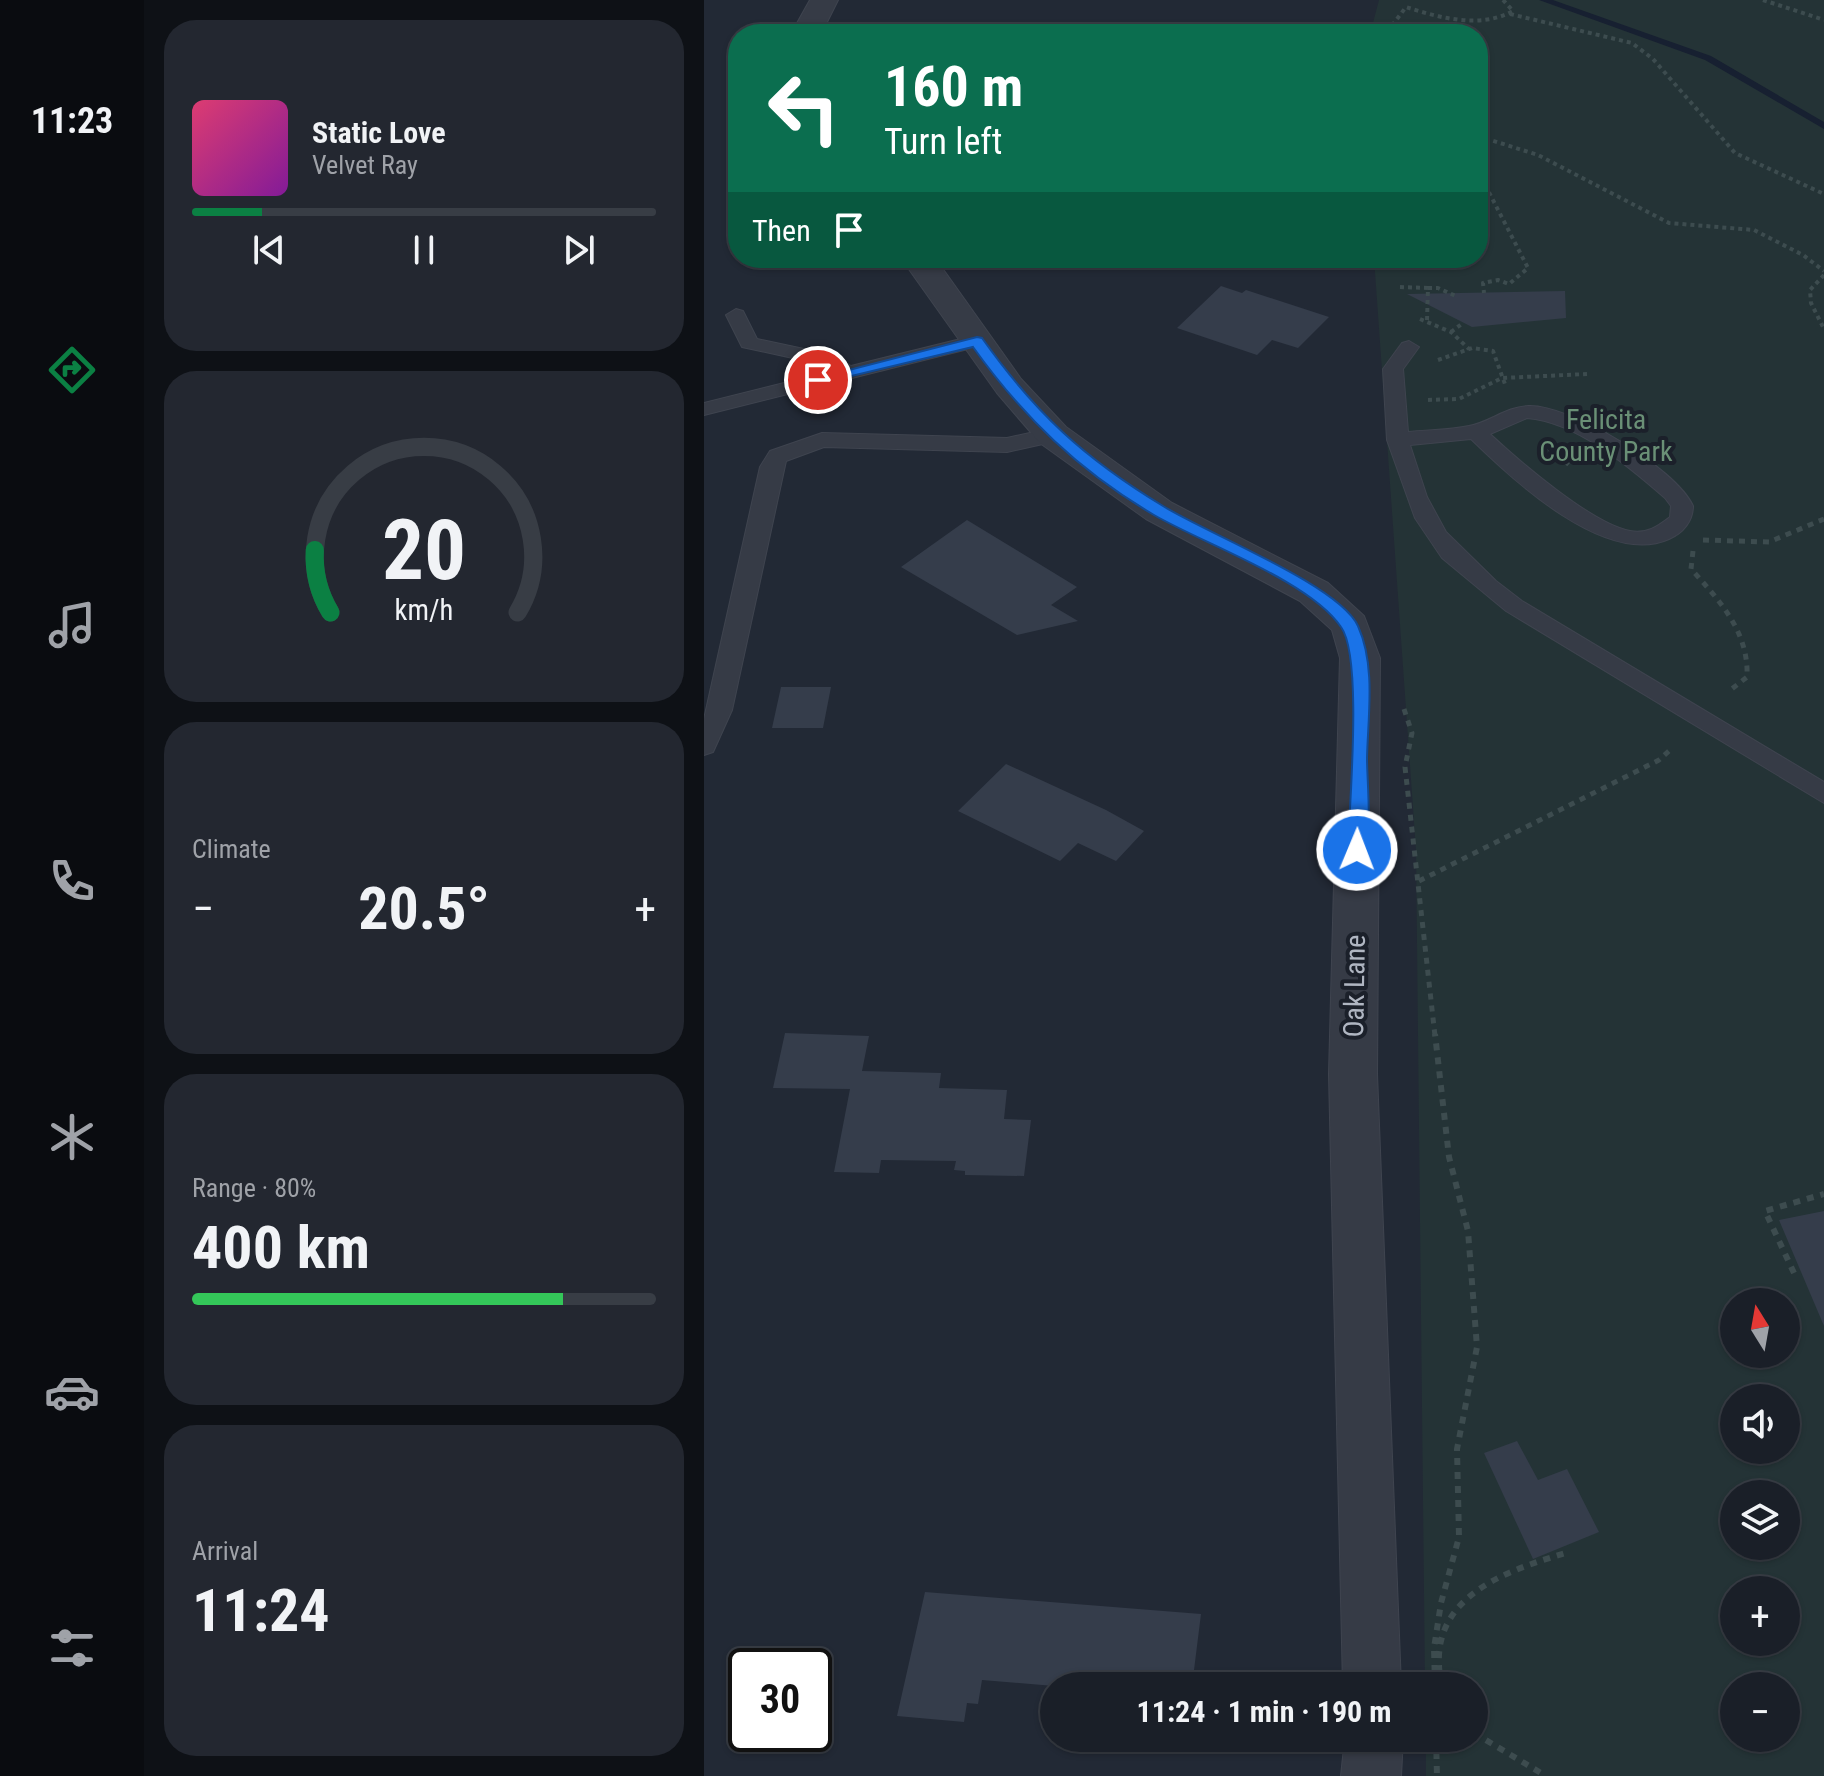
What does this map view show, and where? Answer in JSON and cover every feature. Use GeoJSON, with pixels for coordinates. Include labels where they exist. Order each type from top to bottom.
{"type":"FeatureCollection","features":[{"type":"Feature","properties":{"kind":"street"},"geometry":{"type":"LineString","coordinates":[[811,24],[824,0]]}},
{"type":"Feature","properties":{"kind":"street","name":"Oak Lane"},"geometry":{"type":"LineString","coordinates":[[925,268],[1009,386],[1053,435],[1159,511],[1314,592],[1350,625],[1360,658],[1353,1074],[1372,1672]]}},
{"type":"Feature","properties":{"kind":"street"},"geometry":{"type":"LineString","coordinates":[[1371,1776],[1373,1752]]}},
{"type":"Feature","properties":{"kind":"lane"},"geometry":{"type":"LineString","coordinates":[[736,315],[749,343],[823,358],[836,362],[846,372]]}},
{"type":"Feature","properties":{"kind":"lane"},"geometry":{"type":"LineString","coordinates":[[704,409],[977,341]]}},
{"type":"Feature","properties":{"kind":"lane"},"geometry":{"type":"LineString","coordinates":[[1409,347],[1393,369],[1393,405],[1398,440],[1417,506],[1433,535],[1468,573],[1514,606],[1824,794]]}},
{"type":"Feature","properties":{"kind":"lane"},"geometry":{"type":"LineString","coordinates":[[1398,440],[1476,432],[1512,415],[1527,412],[1558,417],[1663,485],[1679,500],[1683,510],[1680,520],[1670,530],[1645,538],[1607,533],[1500,456],[1476,432]]}},
{"type":"Feature","properties":{"kind":"lane"},"geometry":{"type":"LineString","coordinates":[[704,746],[720,710],[771,467],[778,456],[822,440],[1007,445],[1053,435]]}},
{"type":"Feature","properties":{"kind":"path"},"geometry":{"type":"LineString","coordinates":[[1394,24],[1406,7],[1441,19],[1504,18],[1513,11],[1503,0]]}},
{"type":"Feature","properties":{"kind":"path"},"geometry":{"type":"LineString","coordinates":[[1763,0],[1824,20]]}},
{"type":"Feature","properties":{"kind":"path"},"geometry":{"type":"LineString","coordinates":[[1510,14],[1632,43],[1674,82],[1735,153],[1800,186],[1824,194]]}},
{"type":"Feature","properties":{"kind":"path"},"geometry":{"type":"LineString","coordinates":[[1488,139],[1538,155],[1669,223],[1754,230],[1803,255],[1824,273],[1810,290],[1811,303],[1824,329]]}},
{"type":"Feature","properties":{"kind":"path"},"geometry":{"type":"LineString","coordinates":[[1484,293],[1483,283],[1498,280],[1509,284],[1528,268],[1488,190]]}},
{"type":"Feature","properties":{"kind":"path"},"geometry":{"type":"LineString","coordinates":[[1400,287],[1438,288],[1458,297]]}},
{"type":"Feature","properties":{"kind":"path"},"geometry":{"type":"LineString","coordinates":[[1427,320],[1428,288]]}},
{"type":"Feature","properties":{"kind":"path"},"geometry":{"type":"LineString","coordinates":[[1451,332],[1463,323]]}},
{"type":"Feature","properties":{"kind":"path"},"geometry":{"type":"LineString","coordinates":[[1431,363],[1469,349],[1487,348],[1493,351],[1502,378]]}},
{"type":"Feature","properties":{"kind":"path"},"geometry":{"type":"LineString","coordinates":[[1422,395],[1428,401],[1454,402],[1490,380],[1587,374]]}},
{"type":"Feature","properties":{"kind":"path"},"geometry":{"type":"LineString","coordinates":[[1728,692],[1747,677],[1746,656],[1729,612],[1691,569],[1694,540],[1769,542],[1824,519]]}},
{"type":"Feature","properties":{"kind":"path"},"geometry":{"type":"LineString","coordinates":[[1403,706],[1412,733],[1405,767],[1449,1157],[1468,1231],[1477,1347],[1457,1449],[1459,1537],[1434,1648],[1435,1672]]}},
{"type":"Feature","properties":{"kind":"path"},"geometry":{"type":"LineString","coordinates":[[1419,881],[1659,760],[1670,750]]}},
{"type":"Feature","properties":{"kind":"path"},"geometry":{"type":"LineString","coordinates":[[1794,1273],[1765,1211],[1824,1194]]}},
{"type":"Feature","properties":{"kind":"path"},"geometry":{"type":"LineString","coordinates":[[1438,1672],[1439,1652],[1446,1627],[1460,1607],[1495,1577],[1566,1553]]}},
{"type":"Feature","properties":{"kind":"path"},"geometry":{"type":"LineString","coordinates":[[1442,1605],[1446,1627]]}},
{"type":"Feature","properties":{"kind":"path"},"geometry":{"type":"LineString","coordinates":[[1488,1741],[1546,1776]]}},
{"type":"Feature","properties":{"kind":"path"},"geometry":{"type":"LineString","coordinates":[[1436,1752],[1437,1776]]}},
{"type":"Feature","properties":{"kind":"green space","name":"Felicita County Park"},"geometry":{"type":"Polygon","coordinates":[[[1379,0],[1824,0],[1824,1776],[1426,1776],[1426,1752],[1488,1752],[1488,1672],[1425,1672],[1416,850],[1375,268],[1488,268],[1488,24],[1373,24],[1379,0]]]}},
{"type":"Feature","properties":{"kind":"building"},"geometry":{"type":"Polygon","coordinates":[[[1221,286],[1242,293],[1246,290],[1329,317],[1298,348],[1272,340],[1257,355],[1177,328],[1221,286]]]}},
{"type":"Feature","properties":{"kind":"building"},"geometry":{"type":"Polygon","coordinates":[[[1565,291],[1566,318],[1472,327],[1407,294],[1565,291]]]}},
{"type":"Feature","properties":{"kind":"building"},"geometry":{"type":"Polygon","coordinates":[[[967,520],[1077,587],[1051,605],[1078,621],[1017,635],[901,567],[967,520]]]}},
{"type":"Feature","properties":{"kind":"building"},"geometry":{"type":"Polygon","coordinates":[[[781,687],[831,687],[823,728],[772,728],[781,687]]]}},
{"type":"Feature","properties":{"kind":"building"},"geometry":{"type":"Polygon","coordinates":[[[1006,764],[1144,831],[1116,861],[1078,843],[1060,861],[958,811],[1006,764]]]}},
{"type":"Feature","properties":{"kind":"building"},"geometry":{"type":"Polygon","coordinates":[[[785,1033],[869,1036],[862,1071],[941,1073],[939,1088],[1007,1090],[1004,1119],[1031,1120],[1024,1176],[965,1175],[965,1171],[954,1170],[956,1161],[881,1160],[879,1173],[834,1172],[850,1089],[773,1088],[785,1033]]]}},
{"type":"Feature","properties":{"kind":"building"},"geometry":{"type":"Polygon","coordinates":[[[1824,1211],[1824,1326],[1779,1220],[1824,1211]]]}},
{"type":"Feature","properties":{"kind":"building"},"geometry":{"type":"Polygon","coordinates":[[[1517,1441],[1538,1480],[1567,1469],[1599,1532],[1533,1559],[1484,1453],[1517,1441]]]}},
{"type":"Feature","properties":{"kind":"building"},"geometry":{"type":"Polygon","coordinates":[[[925,1592],[1201,1614],[1194,1672],[1040,1672],[1040,1685],[982,1680],[978,1704],[967,1703],[964,1722],[897,1716],[925,1592]]]}},
{"type":"Feature","properties":{"kind":"waterway"},"geometry":{"type":"LineString","coordinates":[[1544,0],[1708,58],[1824,126]]}},
{"type":"Feature","properties":{"kind":"route"},"geometry":{"type":"LineString","coordinates":[[818,380],[977,341],[1009,386],[1053,435],[1098,469],[1159,511],[1314,592],[1350,625],[1360,658],[1357,850]]}}]}
